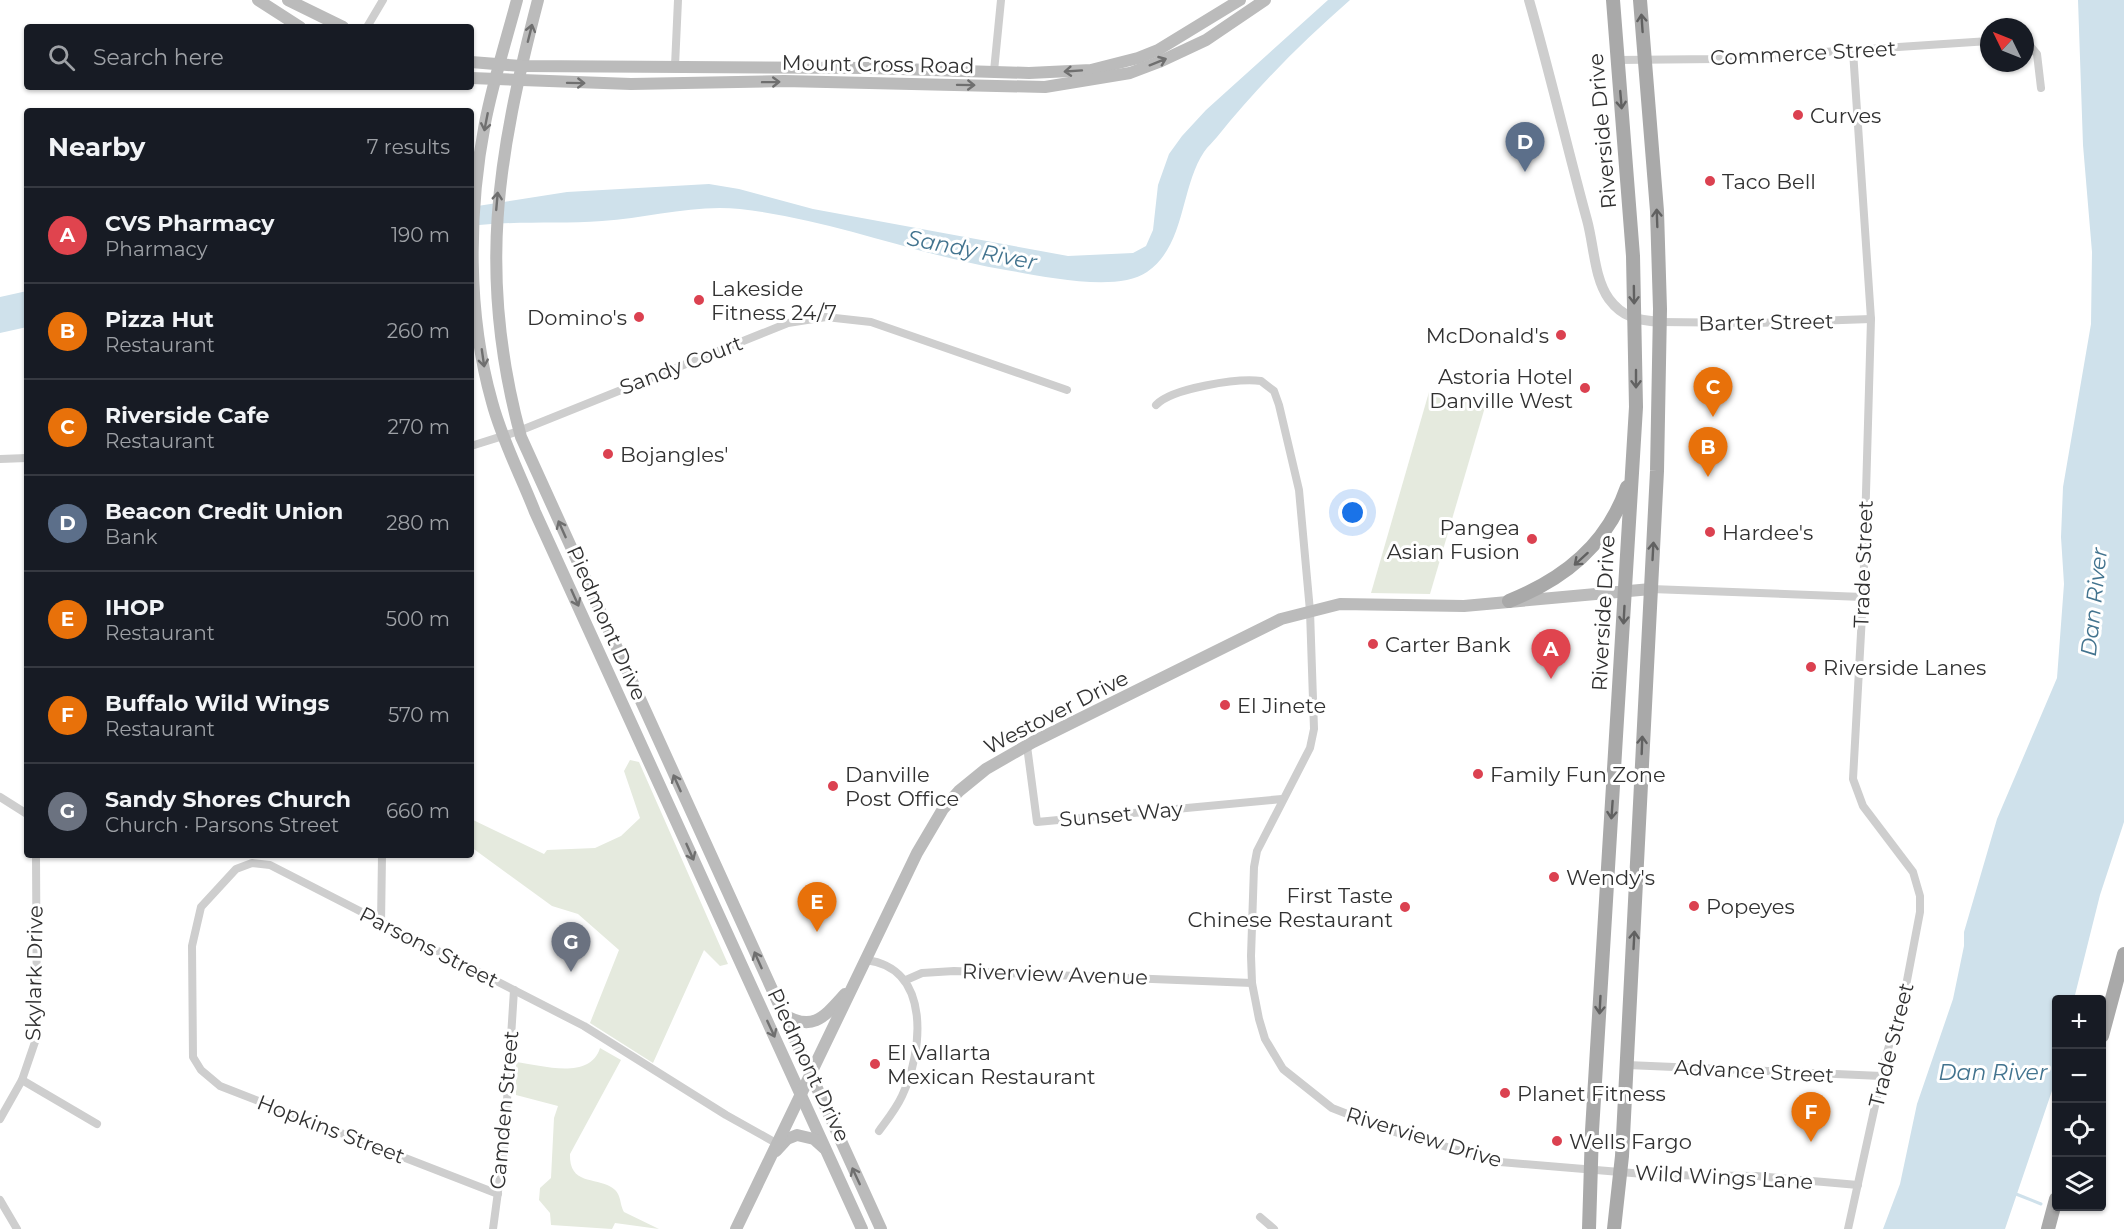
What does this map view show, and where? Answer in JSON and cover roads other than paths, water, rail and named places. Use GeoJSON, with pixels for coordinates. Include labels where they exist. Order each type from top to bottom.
{"type":"FeatureCollection","features":[{"type":"Feature","properties":{"kind":"main road"},"geometry":{"type":"LineString","coordinates":[[258,0],[295,24]]}},
{"type":"Feature","properties":{"kind":"main road"},"geometry":{"type":"LineString","coordinates":[[288,0],[337,24]]}},
{"type":"Feature","properties":{"kind":"main road","name":"Piedmont Drive"},"geometry":{"type":"LineString","coordinates":[[517,0],[485,122],[474,234],[476,300],[485,372],[492,403],[535,512],[862,1229]]}},
{"type":"Feature","properties":{"kind":"main road","name":"Piedmont Drive"},"geometry":{"type":"LineString","coordinates":[[538,0],[521,66],[502,163],[496,219],[496,289],[500,347],[519,431],[881,1229]]}},
{"type":"Feature","properties":{"kind":"main road","name":"Mount Cross Road"},"geometry":{"type":"LineString","coordinates":[[474,62],[521,66],[1065,72],[1114,66],[1158,50],[1240,0]]}},
{"type":"Feature","properties":{"kind":"main road","name":"Mount Cross Road"},"geometry":{"type":"LineString","coordinates":[[474,78],[518,82],[631,84],[784,81],[1045,87],[1130,73],[1160,62],[1206,40],[1264,0]]}},
{"type":"Feature","properties":{"kind":"main road","name":"Riverside Drive"},"geometry":{"type":"LineString","coordinates":[[1589,1229],[1636,407],[1633,256],[1613,0]]}},
{"type":"Feature","properties":{"kind":"main road"},"geometry":{"type":"LineString","coordinates":[[1614,1229],[1627,1065],[1646,641],[1651,589],[1660,322],[1657,211],[1640,0]]}},
{"type":"Feature","properties":{"kind":"main road"},"geometry":{"type":"LineString","coordinates":[[1509,601],[1548,583],[1588,552],[1616,512],[1632,473]]}},
{"type":"Feature","properties":{"kind":"main road","name":"Westover Drive"},"geometry":{"type":"LineString","coordinates":[[736,1229],[767,1160],[855,985],[917,852],[943,809],[974,778],[1027,746],[1256,631],[1310,610],[1365,602],[1464,606],[1651,589]]}},
{"type":"Feature","properties":{"kind":"main road"},"geometry":{"type":"LineString","coordinates":[[2106,1021],[2124,954]]}},
{"type":"Feature","properties":{"kind":"main road"},"geometry":{"type":"LineString","coordinates":[[782,1013],[802,1022],[822,1019],[855,985]]}},
{"type":"Feature","properties":{"kind":"main road"},"geometry":{"type":"LineString","coordinates":[[767,1160],[788,1139],[797,1135],[814,1139],[826,1150]]}},
{"type":"Feature","properties":{"kind":"main road"},"geometry":{"type":"LineString","coordinates":[[2048,1229],[2053,1211]]}},
{"type":"Feature","properties":{"kind":"street"},"geometry":{"type":"LineString","coordinates":[[369,24],[383,0]]}},
{"type":"Feature","properties":{"kind":"street"},"geometry":{"type":"LineString","coordinates":[[675,66],[678,0]]}},
{"type":"Feature","properties":{"kind":"street"},"geometry":{"type":"LineString","coordinates":[[994,71],[1001,0]]}},
{"type":"Feature","properties":{"kind":"street"},"geometry":{"type":"LineString","coordinates":[[1529,0],[1588,221],[1600,281],[1614,305],[1635,320],[1660,322]]}},
{"type":"Feature","properties":{"kind":"street","name":"Commerce Street"},"geometry":{"type":"LineString","coordinates":[[1617,60],[1645,61],[1853,51],[1980,42]]}},
{"type":"Feature","properties":{"kind":"street"},"geometry":{"type":"LineString","coordinates":[[2034,50],[2037,54],[2041,88]]}},
{"type":"Feature","properties":{"kind":"street","name":"Trade Street"},"geometry":{"type":"LineString","coordinates":[[1848,1229],[1882,1076],[1905,991],[1920,912],[1920,896],[1907,861],[1863,806],[1853,779],[1863,597],[1871,320],[1853,51]]}},
{"type":"Feature","properties":{"kind":"street","name":"Sandy Court"},"geometry":{"type":"LineString","coordinates":[[474,445],[519,431],[788,323],[826,317],[871,322],[1067,390]]}},
{"type":"Feature","properties":{"kind":"street","name":"Barter Street"},"geometry":{"type":"LineString","coordinates":[[1660,322],[1755,323],[1871,320]]}},
{"type":"Feature","properties":{"kind":"street","name":"Riverview Drive"},"geometry":{"type":"LineString","coordinates":[[1156,405],[1166,396],[1181,390],[1254,380],[1268,385],[1274,392],[1291,449],[1299,490],[1310,610],[1314,729],[1310,748],[1257,851],[1254,867],[1252,983],[1259,1019],[1273,1054],[1298,1083],[1332,1108],[1391,1131],[1494,1160],[1591,1170]]}},
{"type":"Feature","properties":{"kind":"street"},"geometry":{"type":"LineString","coordinates":[[0,459],[24,458]]}},
{"type":"Feature","properties":{"kind":"street"},"geometry":{"type":"LineString","coordinates":[[1651,589],[1863,597]]}},
{"type":"Feature","properties":{"kind":"street","name":"Sunset Way"},"geometry":{"type":"LineString","coordinates":[[1027,746],[1037,822],[1282,799]]}},
{"type":"Feature","properties":{"kind":"street"},"geometry":{"type":"LineString","coordinates":[[0,797],[24,812]]}},
{"type":"Feature","properties":{"kind":"street","name":"Skylark Drive"},"geometry":{"type":"LineString","coordinates":[[0,1119],[22,1080],[32,1056],[37,1028],[36,858]]}},
{"type":"Feature","properties":{"kind":"street"},"geometry":{"type":"LineString","coordinates":[[381,924],[382,858]]}},
{"type":"Feature","properties":{"kind":"street","name":"Parsons Street"},"geometry":{"type":"LineString","coordinates":[[192,1038],[192,946],[201,907],[209,895],[236,869],[252,863],[270,865],[381,924],[584,1026],[726,1115],[776,1143]]}},
{"type":"Feature","properties":{"kind":"street"},"geometry":{"type":"LineString","coordinates":[[866,960],[887,965],[906,980],[915,1007],[916,1039],[913,1062],[902,1096],[879,1131]]}},
{"type":"Feature","properties":{"kind":"street","name":"Riverview Avenue"},"geometry":{"type":"LineString","coordinates":[[906,980],[922,973],[954,971],[1252,983]]}},
{"type":"Feature","properties":{"kind":"street","name":"Camden Street"},"geometry":{"type":"LineString","coordinates":[[493,1229],[504,1147],[514,990]]}},
{"type":"Feature","properties":{"kind":"street","name":"Hopkins Street"},"geometry":{"type":"LineString","coordinates":[[192,1038],[196,1065],[220,1086],[498,1194]]}},
{"type":"Feature","properties":{"kind":"street","name":"Advance Street"},"geometry":{"type":"LineString","coordinates":[[1627,1065],[1882,1076]]}},
{"type":"Feature","properties":{"kind":"street"},"geometry":{"type":"LineString","coordinates":[[22,1080],[97,1124]]}},
{"type":"Feature","properties":{"kind":"street","name":"Wild Wings Lane"},"geometry":{"type":"LineString","coordinates":[[1591,1170],[1756,1176],[1858,1185]]}},
{"type":"Feature","properties":{"kind":"street"},"geometry":{"type":"LineString","coordinates":[[0,1200],[17,1229]]}},
{"type":"Feature","properties":{"kind":"street"},"geometry":{"type":"LineString","coordinates":[[1260,1216],[1274,1229]]}},
{"type":"Feature","properties":{"kind":"water","name":"Sandy River"},"geometry":{"type":"Polygon","coordinates":[[[1328,0],[1350,0],[1280,66],[1206,150],[1196,166],[1176,232],[1169,247],[1160,261],[1147,272],[1134,278],[1099,282],[1021,273],[940,256],[807,221],[740,209],[706,208],[602,221],[479,225],[474,214],[474,207],[567,192],[709,184],[739,189],[813,209],[1068,256],[1133,253],[1146,246],[1153,230],[1158,185],[1169,154],[1206,110],[1328,0]]]}},
{"type":"Feature","properties":{"kind":"water","name":"Dan River"},"geometry":{"type":"Polygon","coordinates":[[[2078,0],[2124,0],[2124,822],[2100,895],[2075,995],[2052,995],[2052,1091],[2005,1229],[1883,1229],[1900,1184],[1917,1104],[1953,999],[1964,946],[1964,932],[1997,819],[2057,678],[2064,584],[2061,537],[2063,487],[2091,324],[2092,252],[2083,145],[2078,0]]]}},
{"type":"Feature","properties":{"kind":"water"},"geometry":{"type":"Polygon","coordinates":[[[24,292],[24,328],[0,333],[0,297],[24,292]]]}},
{"type":"Feature","properties":{"kind":"waterway"},"geometry":{"type":"LineString","coordinates":[[2016,1194],[2041,1204]]}},
{"type":"Feature","properties":{"kind":"place","name":"Curves"},"geometry":{"type":"Point","coordinates":[1798,115]}},
{"type":"Feature","properties":{"kind":"place","name":"Beacon Credit Union"},"geometry":{"type":"Point","coordinates":[1525,172]}},
{"type":"Feature","properties":{"kind":"place","name":"Taco Bell"},"geometry":{"type":"Point","coordinates":[1710,181]}},
{"type":"Feature","properties":{"kind":"place","name":"Lakeside Fitness 24/7"},"geometry":{"type":"Point","coordinates":[699,300]}},
{"type":"Feature","properties":{"kind":"place","name":"Domino's"},"geometry":{"type":"Point","coordinates":[639,317]}},
{"type":"Feature","properties":{"kind":"place","name":"McDonald's"},"geometry":{"type":"Point","coordinates":[1561,335]}},
{"type":"Feature","properties":{"kind":"place","name":"Astoria Hotel Danville West"},"geometry":{"type":"Point","coordinates":[1585,388]}},
{"type":"Feature","properties":{"kind":"place","name":"Riverside Cafe"},"geometry":{"type":"Point","coordinates":[1713,417]}},
{"type":"Feature","properties":{"kind":"place","name":"Bojangles'"},"geometry":{"type":"Point","coordinates":[608,454]}},
{"type":"Feature","properties":{"kind":"place","name":"Pizza Hut"},"geometry":{"type":"Point","coordinates":[1708,477]}},
{"type":"Feature","properties":{"kind":"place","name":"Hardee's"},"geometry":{"type":"Point","coordinates":[1710,532]}},
{"type":"Feature","properties":{"kind":"place","name":"Pangea Asian Fusion"},"geometry":{"type":"Point","coordinates":[1532,539]}},
{"type":"Feature","properties":{"kind":"place","name":"Carter Bank"},"geometry":{"type":"Point","coordinates":[1373,644]}},
{"type":"Feature","properties":{"kind":"place","name":"Riverside Lanes"},"geometry":{"type":"Point","coordinates":[1811,667]}},
{"type":"Feature","properties":{"kind":"place","name":"CVS Pharmacy"},"geometry":{"type":"Point","coordinates":[1551,679]}},
{"type":"Feature","properties":{"kind":"place","name":"El Jinete"},"geometry":{"type":"Point","coordinates":[1225,705]}},
{"type":"Feature","properties":{"kind":"place","name":"Family Fun Zone"},"geometry":{"type":"Point","coordinates":[1478,774]}},
{"type":"Feature","properties":{"kind":"place","name":"Danville Post Office"},"geometry":{"type":"Point","coordinates":[833,786]}},
{"type":"Feature","properties":{"kind":"place","name":"Wendy's"},"geometry":{"type":"Point","coordinates":[1554,877]}},
{"type":"Feature","properties":{"kind":"place","name":"Popeyes"},"geometry":{"type":"Point","coordinates":[1694,906]}},
{"type":"Feature","properties":{"kind":"place","name":"First Taste Chinese Restaurant"},"geometry":{"type":"Point","coordinates":[1405,907]}},
{"type":"Feature","properties":{"kind":"place","name":"IHOP"},"geometry":{"type":"Point","coordinates":[817,932]}},
{"type":"Feature","properties":{"kind":"place","name":"Sandy Shores Church"},"geometry":{"type":"Point","coordinates":[571,972]}},
{"type":"Feature","properties":{"kind":"place","name":"El Vallarta Mexican Restaurant"},"geometry":{"type":"Point","coordinates":[875,1064]}},
{"type":"Feature","properties":{"kind":"place","name":"Planet Fitness"},"geometry":{"type":"Point","coordinates":[1505,1093]}},
{"type":"Feature","properties":{"kind":"place","name":"Wells Fargo"},"geometry":{"type":"Point","coordinates":[1557,1141]}},
{"type":"Feature","properties":{"kind":"place","name":"Buffalo Wild Wings"},"geometry":{"type":"Point","coordinates":[1811,1142]}}]}
